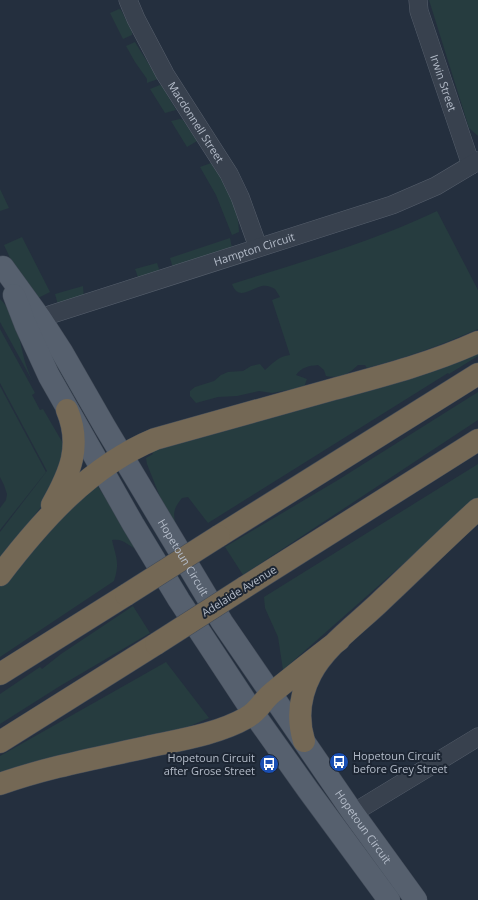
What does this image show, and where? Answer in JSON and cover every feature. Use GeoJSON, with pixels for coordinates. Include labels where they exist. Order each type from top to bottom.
{"type":"FeatureCollection","features":[{"type":"Feature","properties":{"kind":"highway"},"geometry":{"type":"LineString","coordinates":[[0,575],[36,530],[66,499],[102,470],[136,447],[155,439],[361,382],[453,353],[478,342]]}},
{"type":"Feature","properties":{"kind":"highway"},"geometry":{"type":"LineString","coordinates":[[0,674],[478,374]]}},
{"type":"Feature","properties":{"kind":"highway"},"geometry":{"type":"LineString","coordinates":[[36,530],[63,486],[72,458],[75,437],[68,410]]}},
{"type":"Feature","properties":{"kind":"highway","name":"Adelaide Avenue"},"geometry":{"type":"LineString","coordinates":[[0,742],[478,440]]}},
{"type":"Feature","properties":{"kind":"highway"},"geometry":{"type":"LineString","coordinates":[[0,784],[64,765],[169,743],[239,722],[254,714],[270,694],[339,640],[478,509]]}},
{"type":"Feature","properties":{"kind":"highway"},"geometry":{"type":"LineString","coordinates":[[304,742],[300,728],[300,715],[305,688],[314,669],[339,640]]}},
{"type":"Feature","properties":{"kind":"main road","name":"Hopetoun Circuit"},"geometry":{"type":"LineString","coordinates":[[1,266],[33,322],[48,376],[179,600],[254,714],[389,900]]}},
{"type":"Feature","properties":{"kind":"main road","name":"Hopetoun Circuit"},"geometry":{"type":"LineString","coordinates":[[33,322],[62,352],[122,456],[218,615],[270,694],[413,899]]}},
{"type":"Feature","properties":{"kind":"main road"},"geometry":{"type":"LineString","coordinates":[[334,826],[353,813]]}},
{"type":"Feature","properties":{"kind":"street","name":"Macdonnell Street"},"geometry":{"type":"LineString","coordinates":[[128,0],[136,19],[166,74],[229,174],[240,197],[258,247]]}},
{"type":"Feature","properties":{"kind":"street","name":"Irwin Street"},"geometry":{"type":"LineString","coordinates":[[418,0],[419,11],[475,163]]}},
{"type":"Feature","properties":{"kind":"street","name":"Hampton Circuit"},"geometry":{"type":"LineString","coordinates":[[33,322],[258,247],[409,199],[436,186],[475,163]]}},
{"type":"Feature","properties":{"kind":"street"},"geometry":{"type":"LineString","coordinates":[[353,813],[478,737]]}},
{"type":"Feature","properties":{"kind":"green space"},"geometry":{"type":"Polygon","coordinates":[[[429,0],[478,0],[478,136],[469,128],[429,0]]]}},
{"type":"Feature","properties":{"kind":"green space"},"geometry":{"type":"Polygon","coordinates":[[[119,9],[121,10],[132,32],[132,35],[123,39],[110,13],[119,9]]]}},
{"type":"Feature","properties":{"kind":"green space"},"geometry":{"type":"Polygon","coordinates":[[[135,42],[158,79],[147,83],[147,79],[126,46],[135,42]]]}},
{"type":"Feature","properties":{"kind":"green space"},"geometry":{"type":"Polygon","coordinates":[[[160,85],[176,110],[165,113],[150,89],[160,85]]]}},
{"type":"Feature","properties":{"kind":"green space"},"geometry":{"type":"Polygon","coordinates":[[[180,119],[183,120],[197,141],[187,147],[171,121],[180,119]]]}},
{"type":"Feature","properties":{"kind":"green space"},"geometry":{"type":"Polygon","coordinates":[[[211,163],[226,187],[237,213],[239,232],[232,235],[216,195],[200,167],[211,163]]]}},
{"type":"Feature","properties":{"kind":"green space"},"geometry":{"type":"Polygon","coordinates":[[[0,189],[9,208],[0,211],[0,189]]]}},
{"type":"Feature","properties":{"kind":"green space"},"geometry":{"type":"Polygon","coordinates":[[[437,211],[478,290],[478,329],[437,346],[395,360],[367,368],[365,365],[358,365],[351,371],[335,377],[326,376],[324,370],[318,365],[306,367],[296,375],[307,379],[304,387],[272,393],[259,391],[237,396],[218,397],[196,403],[190,396],[190,391],[195,387],[214,381],[221,375],[228,372],[243,371],[251,366],[260,364],[265,370],[279,358],[290,355],[272,300],[280,297],[275,289],[269,286],[264,286],[241,293],[235,289],[232,284],[362,242],[437,211]]]}},
{"type":"Feature","properties":{"kind":"green space"},"geometry":{"type":"Polygon","coordinates":[[[22,237],[50,292],[36,299],[11,260],[4,245],[22,237]]]}},
{"type":"Feature","properties":{"kind":"green space"},"geometry":{"type":"Polygon","coordinates":[[[230,238],[232,248],[173,268],[170,258],[230,238]]]}},
{"type":"Feature","properties":{"kind":"green space"},"geometry":{"type":"Polygon","coordinates":[[[157,263],[160,272],[139,280],[135,269],[157,263]]]}},
{"type":"Feature","properties":{"kind":"green space"},"geometry":{"type":"Polygon","coordinates":[[[83,286],[84,298],[58,305],[55,294],[83,286]]]}},
{"type":"Feature","properties":{"kind":"green space"},"geometry":{"type":"Polygon","coordinates":[[[0,299],[11,313],[26,365],[33,382],[0,322],[0,299]]]}},
{"type":"Feature","properties":{"kind":"green space"},"geometry":{"type":"Polygon","coordinates":[[[0,329],[35,393],[32,395],[40,410],[43,409],[64,445],[65,450],[48,498],[0,559],[0,532],[47,471],[0,383],[0,329]]]}},
{"type":"Feature","properties":{"kind":"green space"},"geometry":{"type":"Polygon","coordinates":[[[478,348],[478,356],[449,374],[448,373],[208,523],[188,497],[182,498],[176,506],[174,516],[177,529],[164,507],[147,464],[146,458],[153,454],[152,451],[478,348]]]}},
{"type":"Feature","properties":{"kind":"green space"},"geometry":{"type":"Polygon","coordinates":[[[0,386],[46,472],[0,530],[0,508],[6,500],[7,494],[0,477],[0,386]]]}},
{"type":"Feature","properties":{"kind":"green space"},"geometry":{"type":"Polygon","coordinates":[[[478,392],[478,420],[243,575],[225,547],[338,480],[478,392]]]}},
{"type":"Feature","properties":{"kind":"green space"},"geometry":{"type":"Polygon","coordinates":[[[478,464],[478,498],[283,670],[278,637],[265,608],[264,597],[478,464]]]}},
{"type":"Feature","properties":{"kind":"green space"},"geometry":{"type":"Polygon","coordinates":[[[97,485],[139,550],[123,541],[112,540],[117,564],[114,581],[0,657],[0,587],[33,544],[97,485]]]}},
{"type":"Feature","properties":{"kind":"green space"},"geometry":{"type":"Polygon","coordinates":[[[133,606],[150,633],[60,686],[0,724],[0,694],[40,667],[42,669],[61,654],[133,606]]]}},
{"type":"Feature","properties":{"kind":"green space"},"geometry":{"type":"Polygon","coordinates":[[[166,662],[209,718],[171,734],[0,780],[0,756],[166,662]]]}},
{"type":"Feature","properties":{"kind":"place","name":"Hopetoun Circuit before Grey Street"},"geometry":{"type":"Point","coordinates":[339,762]}},
{"type":"Feature","properties":{"kind":"place","name":"Hopetoun Circuit after Grose Street"},"geometry":{"type":"Point","coordinates":[269,764]}}]}
